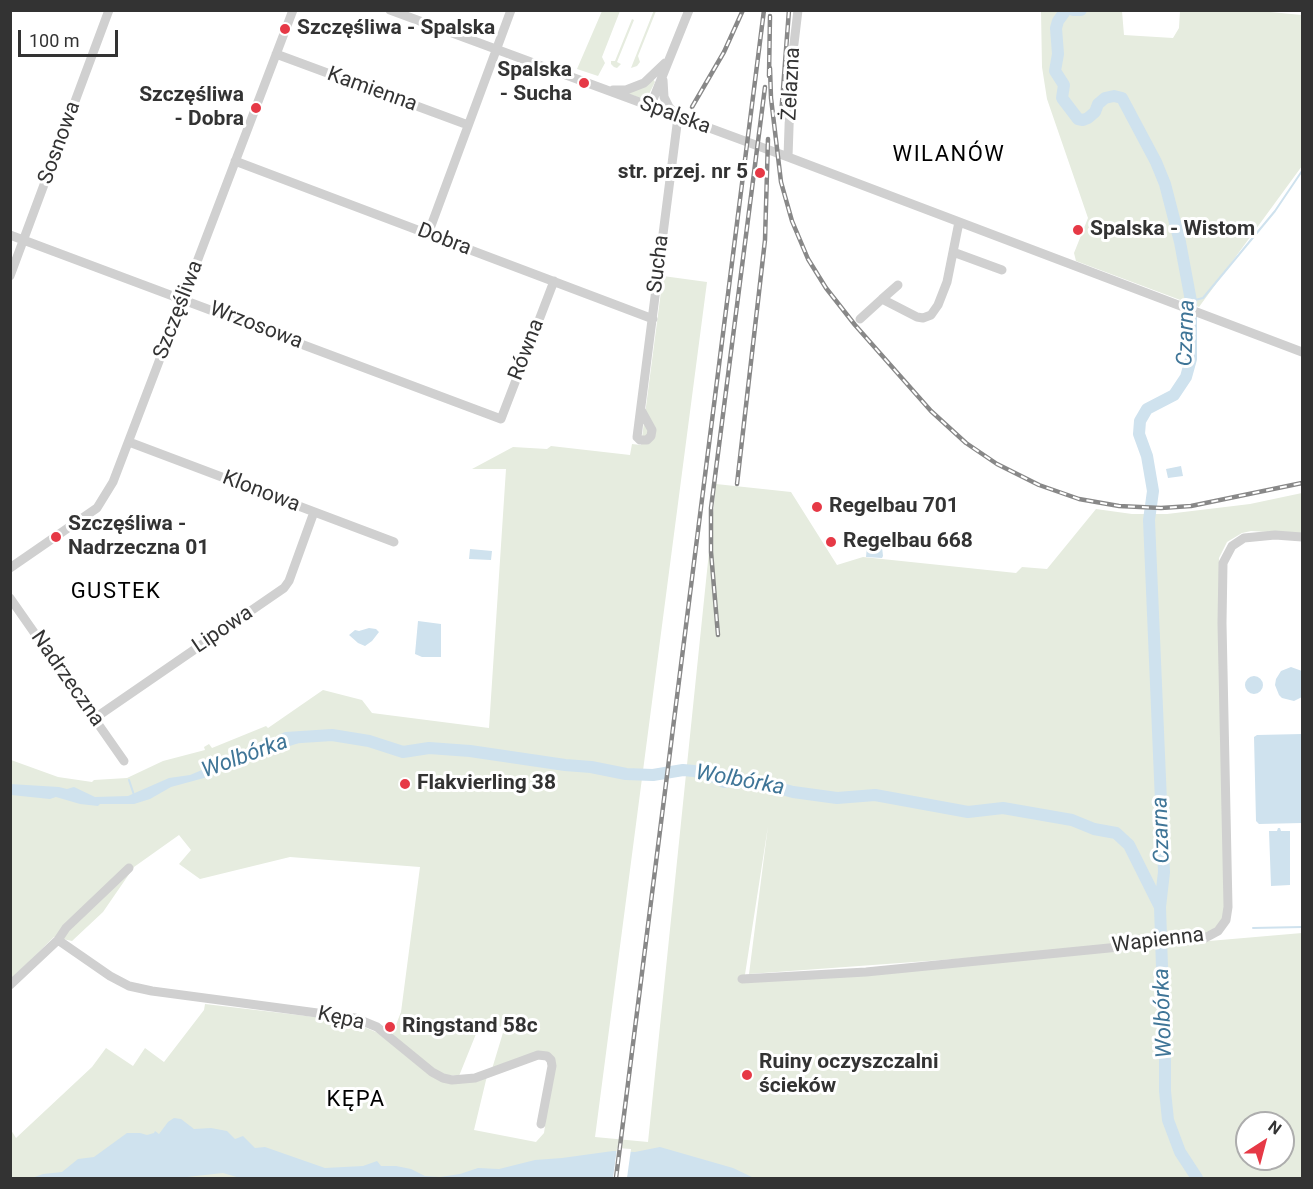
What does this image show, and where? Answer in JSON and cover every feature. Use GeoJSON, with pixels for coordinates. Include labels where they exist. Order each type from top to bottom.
{"type":"FeatureCollection","features":[{"type":"Feature","properties":{"kind":"street","name":"Sosnowa"},"geometry":{"type":"LineString","coordinates":[[10,276],[109,10]]}},
{"type":"Feature","properties":{"kind":"street","name":"Szczęśliwa"},"geometry":{"type":"LineString","coordinates":[[10,568],[97,508],[113,482],[292,10]]}},
{"type":"Feature","properties":{"kind":"street","name":"Spalska"},"geometry":{"type":"LineString","coordinates":[[390,10],[788,157],[1302,352]]}},
{"type":"Feature","properties":{"kind":"street"},"geometry":{"type":"LineString","coordinates":[[428,234],[512,10]]}},
{"type":"Feature","properties":{"kind":"street"},"geometry":{"type":"LineString","coordinates":[[650,107],[689,10]]}},
{"type":"Feature","properties":{"kind":"street","name":"Żelazna"},"geometry":{"type":"LineString","coordinates":[[788,157],[791,69],[798,10]]}},
{"type":"Feature","properties":{"kind":"street","name":"Kamienna"},"geometry":{"type":"LineString","coordinates":[[276,54],[468,125]]}},
{"type":"Feature","properties":{"kind":"street"},"geometry":{"type":"LineString","coordinates":[[605,90],[626,90],[644,83],[670,57]]}},
{"type":"Feature","properties":{"kind":"street"},"geometry":{"type":"LineString","coordinates":[[663,74],[664,97],[678,117]]}},
{"type":"Feature","properties":{"kind":"street","name":"Sucha"},"geometry":{"type":"LineString","coordinates":[[641,410],[678,117]]}},
{"type":"Feature","properties":{"kind":"street","name":"Dobra"},"geometry":{"type":"LineString","coordinates":[[235,161],[652,319]]}},
{"type":"Feature","properties":{"kind":"street"},"geometry":{"type":"LineString","coordinates":[[882,298],[917,318],[931,315],[938,305],[947,282],[959,222]]}},
{"type":"Feature","properties":{"kind":"street","name":"Wrzosowa"},"geometry":{"type":"LineString","coordinates":[[10,235],[501,419]]}},
{"type":"Feature","properties":{"kind":"street"},"geometry":{"type":"LineString","coordinates":[[953,252],[1002,270]]}},
{"type":"Feature","properties":{"kind":"street","name":"Równa"},"geometry":{"type":"LineString","coordinates":[[501,419],[554,281]]}},
{"type":"Feature","properties":{"kind":"street"},"geometry":{"type":"LineString","coordinates":[[860,319],[898,285]]}},
{"type":"Feature","properties":{"kind":"street","name":"Klonowa"},"geometry":{"type":"LineString","coordinates":[[129,442],[394,542]]}},
{"type":"Feature","properties":{"kind":"street","name":"Lipowa"},"geometry":{"type":"LineString","coordinates":[[95,718],[284,588],[289,581],[314,512]]}},
{"type":"Feature","properties":{"kind":"street","name":"Wapienna"},"geometry":{"type":"LineString","coordinates":[[742,979],[866,972],[1134,946],[1205,938],[1218,931],[1226,920],[1228,907],[1222,563],[1232,546],[1244,538],[1302,537]]}},
{"type":"Feature","properties":{"kind":"street","name":"Nadrzeczna"},"geometry":{"type":"LineString","coordinates":[[10,598],[124,760]]}},
{"type":"Feature","properties":{"kind":"street"},"geometry":{"type":"LineString","coordinates":[[10,985],[58,940],[66,928],[129,867]]}},
{"type":"Feature","properties":{"kind":"street","name":"Kępa"},"geometry":{"type":"LineString","coordinates":[[58,940],[110,976],[129,986],[152,992],[355,1018],[377,1027],[432,1072],[443,1078],[452,1080],[475,1078],[543,1054],[551,1060],[552,1066],[541,1124]]}},
{"type":"Feature","properties":{"kind":"shaded area"},"geometry":{"type":"Polygon","coordinates":[[[654,10],[656,11],[638,56],[640,62],[631,68],[654,10]]]}},
{"type":"Feature","properties":{"kind":"shaded area"},"geometry":{"type":"Polygon","coordinates":[[[602,11],[620,11],[602,57],[605,63],[598,76],[577,69],[602,11]]]}},
{"type":"Feature","properties":{"kind":"shaded area"},"geometry":{"type":"Polygon","coordinates":[[[1041,11],[1122,11],[1124,35],[1173,38],[1179,28],[1180,11],[1260,11],[1302,15],[1302,166],[1199,307],[1076,261],[1074,253],[1088,218],[1047,99],[1042,67],[1041,11]]]}},
{"type":"Feature","properties":{"kind":"shaded area"},"geometry":{"type":"Polygon","coordinates":[[[632,19],[634,20],[617,62],[621,64],[617,68],[614,67],[611,61],[615,61],[632,19]]]}},
{"type":"Feature","properties":{"kind":"shaded area"},"geometry":{"type":"Polygon","coordinates":[[[653,79],[655,82],[646,100],[629,94],[628,92],[653,79]]]}},
{"type":"Feature","properties":{"kind":"shaded area"},"geometry":{"type":"Polygon","coordinates":[[[663,276],[707,282],[595,1137],[648,1142],[716,484],[791,492],[837,565],[863,557],[1016,573],[1022,567],[1047,569],[1096,509],[1132,514],[1167,514],[1250,504],[1302,493],[1302,534],[1251,531],[1242,533],[1227,542],[1219,558],[1225,895],[1225,911],[1221,924],[1204,935],[969,958],[749,974],[768,826],[744,981],[1302,933],[1302,1178],[11,1178],[11,1130],[16,1138],[92,1067],[106,1048],[133,1066],[145,1048],[164,1062],[204,1010],[205,1004],[349,1021],[376,1032],[452,1084],[475,1081],[487,1076],[474,1130],[536,1142],[544,1133],[550,1090],[550,1054],[492,1069],[505,1026],[478,1029],[459,1076],[446,1075],[434,1069],[392,1035],[401,1012],[420,867],[290,857],[200,879],[179,864],[191,850],[179,835],[134,867],[103,912],[72,941],[54,937],[11,979],[11,760],[58,777],[92,782],[127,778],[163,761],[205,750],[204,747],[209,744],[212,748],[266,726],[268,728],[323,690],[362,700],[372,713],[489,728],[506,469],[472,469],[513,447],[547,449],[551,446],[630,455],[632,444],[641,445],[663,276]]]}},
{"type":"Feature","properties":{"kind":"water"},"geometry":{"type":"Polygon","coordinates":[[[1181,466],[1183,476],[1168,478],[1166,469],[1181,466]]]}},
{"type":"Feature","properties":{"kind":"water"},"geometry":{"type":"Polygon","coordinates":[[[867,546],[882,547],[882,558],[866,557],[867,546]]]}},
{"type":"Feature","properties":{"kind":"water"},"geometry":{"type":"Polygon","coordinates":[[[470,549],[492,551],[491,560],[469,559],[470,549]]]}},
{"type":"Feature","properties":{"kind":"water"},"geometry":{"type":"Polygon","coordinates":[[[418,621],[441,624],[441,657],[422,657],[415,654],[418,621]]]}},
{"type":"Feature","properties":{"kind":"water"},"geometry":{"type":"Polygon","coordinates":[[[369,628],[379,632],[365,646],[349,635],[355,630],[369,628]]]}},
{"type":"Feature","properties":{"kind":"water"},"geometry":{"type":"Polygon","coordinates":[[[1291,667],[1302,671],[1302,697],[1294,701],[1282,698],[1275,685],[1281,671],[1291,667]]]}},
{"type":"Feature","properties":{"kind":"water"},"geometry":{"type":"Polygon","coordinates":[[[1254,676],[1260,679],[1263,685],[1260,691],[1254,694],[1248,691],[1245,685],[1248,679],[1254,676]]]}},
{"type":"Feature","properties":{"kind":"water"},"geometry":{"type":"Polygon","coordinates":[[[294,734],[299,743],[222,768],[204,778],[171,787],[150,799],[134,804],[100,804],[98,806],[80,804],[56,797],[50,799],[11,795],[10,784],[67,789],[74,787],[95,797],[128,796],[169,778],[190,775],[253,747],[268,746],[294,734]]]}},
{"type":"Feature","properties":{"kind":"water"},"geometry":{"type":"Polygon","coordinates":[[[1302,734],[1302,823],[1259,824],[1256,821],[1254,737],[1257,735],[1302,734]]]}},
{"type":"Feature","properties":{"kind":"water"},"geometry":{"type":"Polygon","coordinates":[[[1278,828],[1281,831],[1290,831],[1290,885],[1271,886],[1269,831],[1277,831],[1278,828]]]}},
{"type":"Feature","properties":{"kind":"water"},"geometry":{"type":"Polygon","coordinates":[[[174,1118],[181,1119],[194,1129],[211,1128],[227,1131],[235,1139],[243,1136],[255,1148],[265,1147],[325,1168],[363,1166],[377,1161],[381,1166],[396,1166],[411,1169],[425,1176],[440,1177],[478,1168],[499,1169],[535,1160],[613,1151],[635,1152],[660,1147],[733,1168],[754,1178],[240,1178],[223,1173],[178,1178],[32,1178],[62,1172],[78,1159],[94,1157],[127,1133],[147,1135],[155,1131],[159,1134],[174,1118]]]}},
{"type":"Feature","properties":{"kind":"pier"},"geometry":{"type":"Polygon","coordinates":[[[617,1148],[631,1149],[627,1178],[613,1178],[617,1148]]]}},
{"type":"Feature","properties":{"kind":"waterway","name":"Czarna"},"geometry":{"type":"LineString","coordinates":[[1066,10],[1056,28],[1058,54],[1055,71],[1064,85],[1062,98],[1078,119],[1083,120],[1095,112],[1098,104],[1105,98],[1114,96],[1122,98],[1165,184],[1180,242],[1191,301],[1191,359],[1186,377],[1174,395],[1147,409],[1140,421],[1139,434],[1147,456],[1153,491],[1149,520],[1164,872],[1160,907]]}},
{"type":"Feature","properties":{"kind":"waterway","name":"Czarna"},"geometry":{"type":"LineString","coordinates":[[1073,10],[1081,10]]}},
{"type":"Feature","properties":{"kind":"waterway"},"geometry":{"type":"LineString","coordinates":[[1191,301],[1203,298],[1275,211],[1302,171]]}},
{"type":"Feature","properties":{"kind":"waterway","name":"Wolbórka"},"geometry":{"type":"LineString","coordinates":[[280,741],[286,738],[332,735],[369,741],[403,752],[429,748],[470,751],[591,767],[626,774],[653,775],[683,770],[694,771],[724,782],[740,781],[837,798],[875,795],[968,812],[1003,808],[1072,820],[1094,829],[1116,833],[1129,845],[1160,907],[1165,1091],[1168,1120],[1180,1152],[1197,1178]]}},
{"type":"Feature","properties":{"kind":"waterway"},"geometry":{"type":"LineString","coordinates":[[129,780],[134,795]]}},
{"type":"Feature","properties":{"kind":"waterway"},"geometry":{"type":"LineString","coordinates":[[1253,928],[1302,927]]}},
{"type":"Feature","properties":{"kind":"railway"},"geometry":{"type":"LineString","coordinates":[[692,107],[724,52],[743,10]]}},
{"type":"Feature","properties":{"kind":"railway"},"geometry":{"type":"LineString","coordinates":[[616,1178],[764,10]]}},
{"type":"Feature","properties":{"kind":"railway"},"geometry":{"type":"LineString","coordinates":[[781,116],[789,10]]}},
{"type":"Feature","properties":{"kind":"railway"},"geometry":{"type":"LineString","coordinates":[[769,76],[770,16]]}},
{"type":"Feature","properties":{"kind":"railway"},"geometry":{"type":"LineString","coordinates":[[770,68],[771,98],[781,182],[792,221],[808,259],[826,288],[855,325],[931,411],[966,443],[997,464],[1039,485],[1079,499],[1119,506],[1161,508],[1191,506],[1302,483]]}},
{"type":"Feature","properties":{"kind":"railway"},"geometry":{"type":"LineString","coordinates":[[718,635],[711,552],[711,508],[765,87]]}},
{"type":"Feature","properties":{"kind":"railway"},"geometry":{"type":"LineString","coordinates":[[737,484],[765,240],[768,139]]}},
{"type":"Feature","properties":{"kind":"place","name":"Szczęśliwa - Spalska"},"geometry":{"type":"Point","coordinates":[285,29]}},
{"type":"Feature","properties":{"kind":"place","name":"Spalska - Sucha"},"geometry":{"type":"Point","coordinates":[584,83]}},
{"type":"Feature","properties":{"kind":"place","name":"Szczęśliwa - Dobra"},"geometry":{"type":"Point","coordinates":[256,108]}},
{"type":"Feature","properties":{"kind":"place","name":"str. przej. nr 5"},"geometry":{"type":"Point","coordinates":[760,173]}},
{"type":"Feature","properties":{"kind":"place","name":"Spalska - Wistom"},"geometry":{"type":"Point","coordinates":[1078,230]}},
{"type":"Feature","properties":{"kind":"place","name":"Regelbau 701"},"geometry":{"type":"Point","coordinates":[817,507]}},
{"type":"Feature","properties":{"kind":"place","name":"Szczęśliwa - Nadrzeczna 01"},"geometry":{"type":"Point","coordinates":[56,537]}},
{"type":"Feature","properties":{"kind":"place","name":"Regelbau 668"},"geometry":{"type":"Point","coordinates":[831,542]}},
{"type":"Feature","properties":{"kind":"place","name":"Flakvierling 38"},"geometry":{"type":"Point","coordinates":[405,784]}},
{"type":"Feature","properties":{"kind":"place","name":"Ringstand 58c"},"geometry":{"type":"Point","coordinates":[390,1027]}},
{"type":"Feature","properties":{"kind":"place","name":"Ruiny oczyszczalni ścieków"},"geometry":{"type":"Point","coordinates":[747,1075]}},
{"type":"Feature","properties":{"kind":"district","name":"WILANÓW"},"geometry":{"type":"Point","coordinates":[949,155]}},
{"type":"Feature","properties":{"kind":"district","name":"GUSTEK"},"geometry":{"type":"Point","coordinates":[116,592]}},
{"type":"Feature","properties":{"kind":"district","name":"KĘPA"},"geometry":{"type":"Point","coordinates":[356,1100]}}]}
